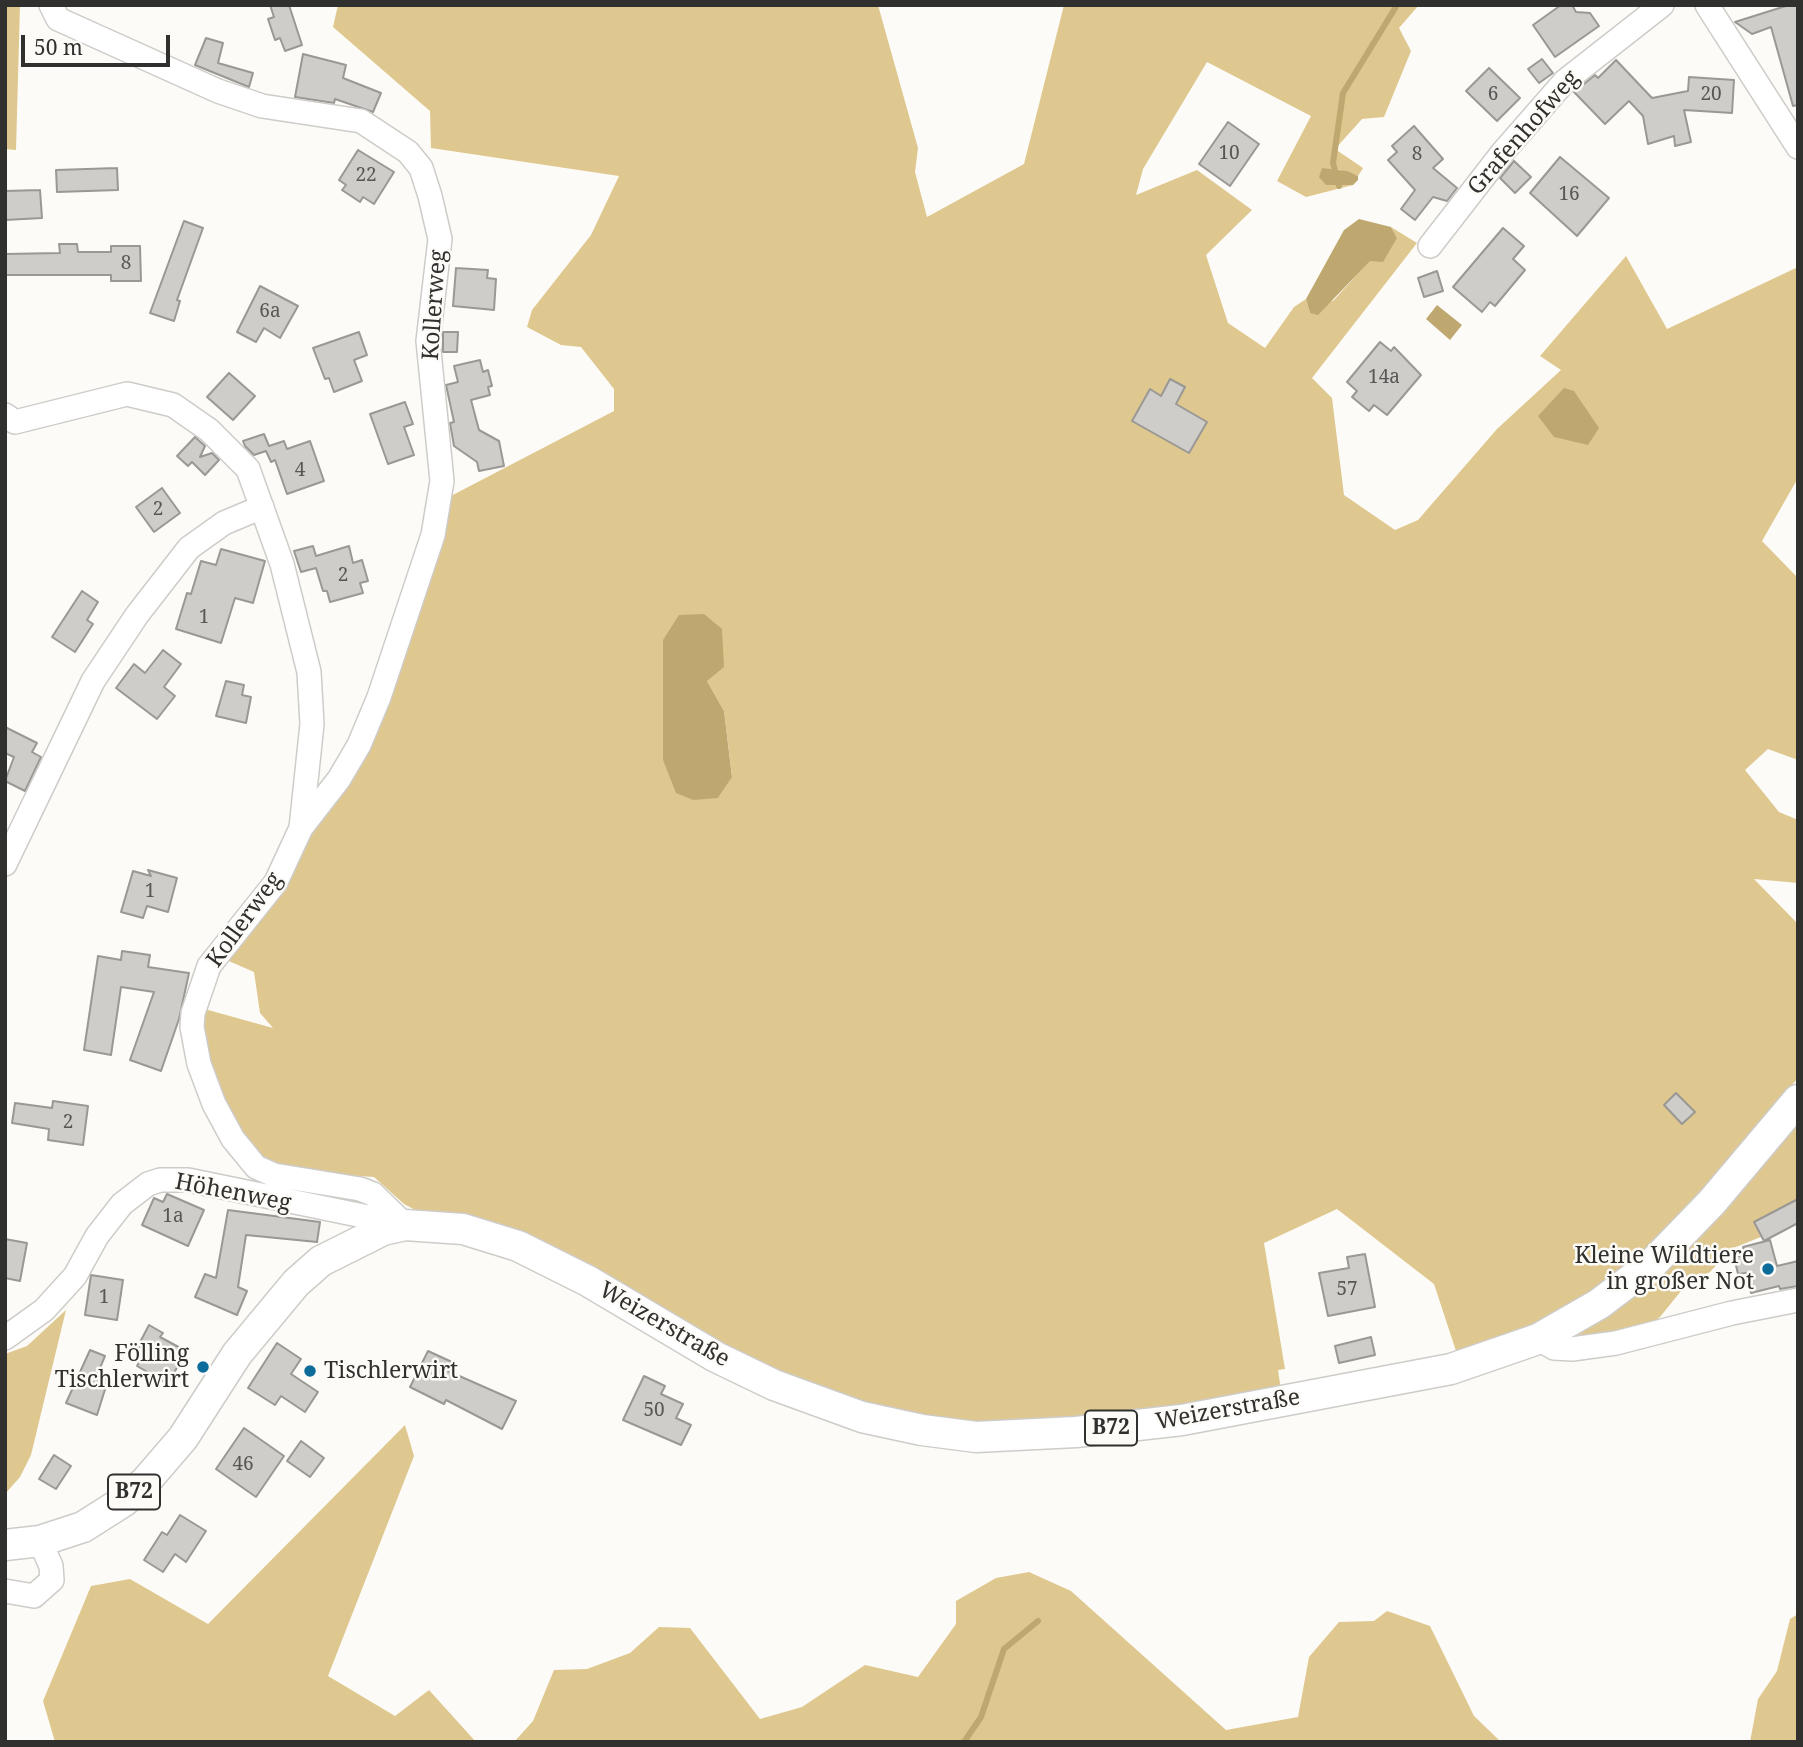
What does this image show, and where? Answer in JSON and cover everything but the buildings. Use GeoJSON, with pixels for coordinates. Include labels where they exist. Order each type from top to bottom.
{"type":"FeatureCollection","features":[{"type":"Feature","properties":{"kind":"main road","name":"B72"},"geometry":{"type":"LineString","coordinates":[[1538,1339],[1599,1304],[1653,1263],[1712,1202],[1798,1100]]}},
{"type":"Feature","properties":{"kind":"main road","name":"Weizerstraße"},"geometry":{"type":"LineString","coordinates":[[5,1545],[40,1541],[83,1527],[103,1516],[146,1481],[183,1438],[245,1344],[296,1283],[321,1261],[383,1230],[405,1225],[463,1229],[518,1246],[587,1281],[716,1357],[774,1385],[862,1417],[922,1430],[976,1437],[1076,1432],[1168,1422],[1451,1369],[1538,1339]]}},
{"type":"Feature","properties":{"kind":"street","name":"Kollerweg"},"geometry":{"type":"LineString","coordinates":[[51,5],[58,19],[218,91],[262,106],[361,121],[408,152],[421,168],[430,195],[440,239],[428,341],[442,473],[438,517],[369,724],[348,765],[301,828],[276,881],[206,972],[193,1013],[194,1044],[225,1125],[256,1167],[274,1175],[360,1189],[373,1195],[405,1225]]}},
{"type":"Feature","properties":{"kind":"street","name":"Grafenhofweg"},"geometry":{"type":"LineString","coordinates":[[1430,246],[1503,152],[1565,81],[1662,5]]}},
{"type":"Feature","properties":{"kind":"street"},"geometry":{"type":"LineString","coordinates":[[1707,5],[1798,147]]}},
{"type":"Feature","properties":{"kind":"street","name":"Kollerweg"},"geometry":{"type":"LineString","coordinates":[[9,422],[127,394],[173,405],[209,430],[248,469],[285,575],[309,672],[312,724],[301,828]]}},
{"type":"Feature","properties":{"kind":"street"},"geometry":{"type":"LineString","coordinates":[[5,864],[93,681],[144,606],[189,548],[225,523],[262,507]]}},
{"type":"Feature","properties":{"kind":"street","name":"Höhenweg"},"geometry":{"type":"LineString","coordinates":[[5,1338],[44,1310],[75,1276],[97,1236],[122,1203],[148,1184],[160,1180],[188,1180],[405,1225]]}},
{"type":"Feature","properties":{"kind":"street"},"geometry":{"type":"LineString","coordinates":[[1538,1339],[1555,1348],[1572,1349],[1616,1343],[1732,1313],[1798,1300]]}},
{"type":"Feature","properties":{"kind":"street"},"geometry":{"type":"LineString","coordinates":[[5,1591],[34,1596],[52,1580],[51,1566],[40,1541]]}},
{"type":"Feature","properties":{"kind":"shaded area"},"geometry":{"type":"Polygon","coordinates":[[[5,5],[20,5],[16,150],[5,149],[5,5]]]}},
{"type":"Feature","properties":{"kind":"shaded area"},"geometry":{"type":"Polygon","coordinates":[[[338,5],[878,5],[918,148],[915,172],[927,217],[1024,164],[1064,5],[1419,5],[1399,28],[1411,51],[1384,117],[1362,119],[1335,149],[1363,168],[1358,176],[1334,168],[1326,185],[1353,185],[1306,197],[1277,181],[1311,116],[1207,62],[1143,169],[1136,195],[1197,170],[1252,210],[1206,255],[1228,323],[1265,348],[1294,307],[1306,299],[1310,313],[1334,300],[1370,260],[1397,238],[1391,227],[1417,243],[1312,378],[1332,398],[1344,495],[1395,530],[1418,520],[1497,429],[1561,370],[1540,356],[1626,256],[1667,329],[1798,267],[1798,478],[1762,541],[1798,578],[1798,760],[1768,749],[1745,770],[1779,812],[1798,820],[1798,883],[1754,879],[1798,924],[1798,1078],[1662,1235],[1594,1294],[1516,1334],[1457,1354],[1434,1284],[1337,1209],[1264,1243],[1285,1369],[1278,1370],[1281,1390],[1114,1415],[1014,1422],[972,1421],[898,1413],[813,1387],[421,1213],[404,1204],[374,1177],[282,1171],[247,1148],[205,1062],[201,1008],[273,1028],[260,1013],[254,972],[222,958],[352,771],[447,498],[614,411],[614,389],[581,347],[561,345],[527,327],[532,310],[591,235],[619,176],[431,148],[430,111],[333,27],[338,5]],[[663,640],[663,760],[718,798],[732,776],[724,711],[707,681],[663,640]]]}},
{"type":"Feature","properties":{"kind":"shaded area"},"geometry":{"type":"Polygon","coordinates":[[[1322,168],[1347,171],[1358,176],[1358,180],[1353,185],[1326,185],[1319,177],[1322,168]]]}},
{"type":"Feature","properties":{"kind":"shaded area"},"geometry":{"type":"Polygon","coordinates":[[[1359,219],[1391,227],[1397,238],[1383,262],[1370,261],[1318,315],[1310,313],[1306,299],[1344,230],[1359,219]]]}},
{"type":"Feature","properties":{"kind":"shaded area"},"geometry":{"type":"Polygon","coordinates":[[[1437,305],[1462,325],[1450,340],[1426,319],[1437,305]]]}},
{"type":"Feature","properties":{"kind":"shaded area"},"geometry":{"type":"Polygon","coordinates":[[[1564,388],[1574,391],[1599,428],[1588,445],[1554,437],[1538,416],[1564,388]]]}},
{"type":"Feature","properties":{"kind":"shaded area"},"geometry":{"type":"Polygon","coordinates":[[[704,614],[722,629],[724,667],[707,681],[724,711],[732,777],[718,798],[693,800],[676,793],[663,760],[663,640],[679,615],[704,614]]]}},
{"type":"Feature","properties":{"kind":"shaded area"},"geometry":{"type":"Polygon","coordinates":[[[1798,1119],[1798,1222],[1731,1249],[1710,1272],[1685,1286],[1660,1317],[1642,1332],[1585,1340],[1577,1335],[1656,1283],[1798,1119]]]}},
{"type":"Feature","properties":{"kind":"shaded area"},"geometry":{"type":"Polygon","coordinates":[[[66,1310],[31,1455],[20,1477],[5,1494],[5,1354],[27,1346],[66,1310]]]}},
{"type":"Feature","properties":{"kind":"shaded area"},"geometry":{"type":"Polygon","coordinates":[[[405,1425],[414,1456],[328,1676],[395,1716],[429,1690],[476,1742],[55,1742],[43,1701],[91,1586],[130,1579],[208,1624],[405,1425]]]}},
{"type":"Feature","properties":{"kind":"shaded area"},"geometry":{"type":"Polygon","coordinates":[[[1029,1572],[1071,1591],[1226,1730],[1298,1717],[1309,1657],[1339,1622],[1374,1621],[1387,1611],[1430,1626],[1474,1716],[1501,1742],[514,1742],[533,1721],[554,1670],[587,1669],[630,1653],[659,1627],[690,1628],[760,1719],[802,1707],[865,1665],[918,1677],[956,1624],[956,1601],[996,1578],[1029,1572]]]}},
{"type":"Feature","properties":{"kind":"shaded area"},"geometry":{"type":"Polygon","coordinates":[[[1798,1614],[1798,1742],[1750,1742],[1758,1699],[1777,1671],[1790,1619],[1798,1614]]]}},
{"type":"Feature","properties":{"kind":"waterway"},"geometry":{"type":"LineString","coordinates":[[1339,186],[1333,163],[1343,93],[1397,5]]}},
{"type":"Feature","properties":{"kind":"waterway"},"geometry":{"type":"LineString","coordinates":[[964,1742],[981,1717],[1004,1649],[1038,1621]]}},
{"type":"Feature","properties":{"kind":"place","name":"Kleine Wildtiere in großer Not"},"geometry":{"type":"Point","coordinates":[1768,1269]}},
{"type":"Feature","properties":{"kind":"place","name":"Fölling Tischlerwirt"},"geometry":{"type":"Point","coordinates":[203,1367]}},
{"type":"Feature","properties":{"kind":"place","name":"Tischlerwirt"},"geometry":{"type":"Point","coordinates":[310,1371]}}]}
